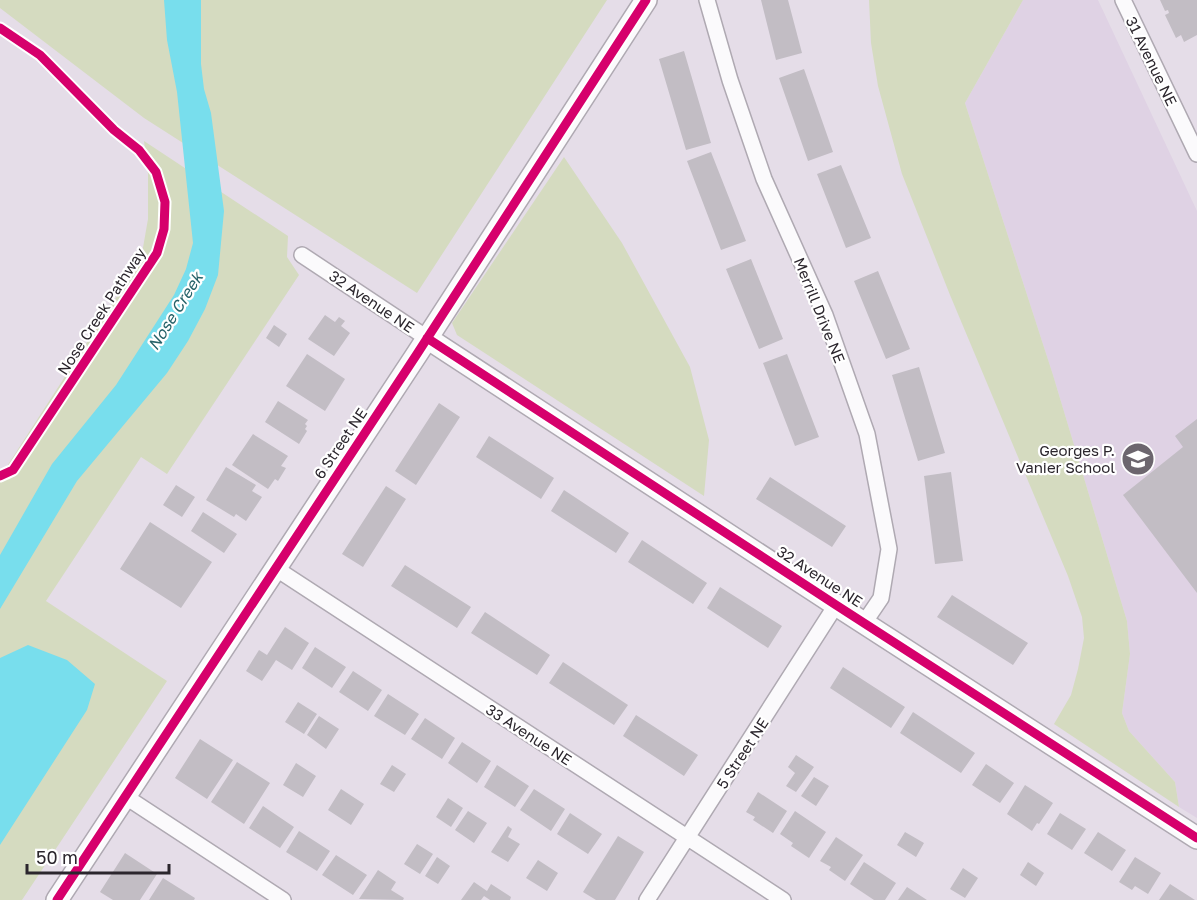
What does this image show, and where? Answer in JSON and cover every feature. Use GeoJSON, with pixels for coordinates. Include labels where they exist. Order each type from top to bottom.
{"type":"FeatureCollection","features":[{"type":"Feature","properties":{"kind":"street","name":"6 Street NE"},"geometry":{"type":"LineString","coordinates":[[57,900],[427,338],[646,0]]}},
{"type":"Feature","properties":{"kind":"street","name":"Merrill Drive NE"},"geometry":{"type":"LineString","coordinates":[[707,0],[730,80],[765,179],[825,315],[867,434],[889,549],[881,598],[864,623]]}},
{"type":"Feature","properties":{"kind":"street","name":"31 Avenue NE"},"geometry":{"type":"LineString","coordinates":[[1123,0],[1197,154]]}},
{"type":"Feature","properties":{"kind":"street","name":"32 Avenue NE"},"geometry":{"type":"LineString","coordinates":[[302,255],[836,605],[1197,838]]}},
{"type":"Feature","properties":{"kind":"street","name":"33 Avenue NE"},"geometry":{"type":"LineString","coordinates":[[275,568],[783,900]]}},
{"type":"Feature","properties":{"kind":"street","name":"5 Street NE"},"geometry":{"type":"LineString","coordinates":[[647,900],[836,605]]}},
{"type":"Feature","properties":{"kind":"street"},"geometry":{"type":"LineString","coordinates":[[126,797],[283,900]]}},
{"type":"Feature","properties":{"kind":"shaded area","name":"Georges P. Vanier School"},"geometry":{"type":"Polygon","coordinates":[[[1023,0],[1098,0],[1197,211],[1197,818],[1179,807],[1175,782],[1129,731],[1122,713],[1130,654],[1127,621],[1053,375],[965,103],[1023,0]]]}},
{"type":"Feature","properties":{"kind":"green space"},"geometry":{"type":"Polygon","coordinates":[[[0,0],[607,0],[417,293],[144,118],[0,8],[0,0]]]}},
{"type":"Feature","properties":{"kind":"green space"},"geometry":{"type":"Polygon","coordinates":[[[869,0],[1023,0],[965,103],[1053,375],[1127,621],[1130,654],[1122,713],[1129,731],[1175,782],[1179,807],[1054,724],[1071,695],[1078,669],[1084,638],[1082,617],[1068,576],[950,295],[902,174],[878,86],[871,43],[869,0]]]}},
{"type":"Feature","properties":{"kind":"green space"},"geometry":{"type":"Polygon","coordinates":[[[144,141],[288,236],[287,257],[299,275],[167,474],[141,457],[46,601],[167,681],[22,900],[0,900],[0,477],[141,259],[148,219],[148,174],[144,141]]]}},
{"type":"Feature","properties":{"kind":"green space"},"geometry":{"type":"Polygon","coordinates":[[[564,157],[622,243],[690,367],[709,440],[704,496],[457,335],[452,323],[564,157]]]}},
{"type":"Feature","properties":{"kind":"water","name":"Nose Creek"},"geometry":{"type":"Polygon","coordinates":[[[164,0],[201,0],[201,64],[204,89],[211,113],[224,211],[218,275],[205,309],[188,341],[167,373],[77,481],[0,609],[0,555],[52,464],[116,385],[174,295],[186,269],[193,243],[177,92],[167,40],[164,0]]]}},
{"type":"Feature","properties":{"kind":"water"},"geometry":{"type":"Polygon","coordinates":[[[28,645],[67,660],[95,684],[87,710],[0,845],[0,658],[28,645]]]}},
{"type":"Feature","properties":{"kind":"building"},"geometry":{"type":"Polygon","coordinates":[[[761,0],[788,0],[802,53],[776,60],[761,0]]]}},
{"type":"Feature","properties":{"kind":"building"},"geometry":{"type":"Polygon","coordinates":[[[1160,0],[1197,0],[1197,35],[1184,42],[1181,35],[1176,38],[1165,15],[1169,13],[1168,10],[1165,11],[1160,0]]]}},
{"type":"Feature","properties":{"kind":"building"},"geometry":{"type":"Polygon","coordinates":[[[684,51],[711,143],[686,150],[659,59],[684,51]]]}},
{"type":"Feature","properties":{"kind":"building"},"geometry":{"type":"Polygon","coordinates":[[[804,69],[833,152],[808,161],[779,78],[804,69]]]}},
{"type":"Feature","properties":{"kind":"building"},"geometry":{"type":"Polygon","coordinates":[[[711,152],[746,241],[721,250],[687,161],[711,152]]]}},
{"type":"Feature","properties":{"kind":"building"},"geometry":{"type":"Polygon","coordinates":[[[841,165],[871,238],[846,248],[817,174],[841,165]]]}},
{"type":"Feature","properties":{"kind":"building"},"geometry":{"type":"Polygon","coordinates":[[[751,259],[783,339],[759,349],[726,269],[751,259]]]}},
{"type":"Feature","properties":{"kind":"building"},"geometry":{"type":"Polygon","coordinates":[[[878,271],[910,349],[886,359],[854,281],[878,271]]]}},
{"type":"Feature","properties":{"kind":"building"},"geometry":{"type":"Polygon","coordinates":[[[325,315],[335,322],[339,317],[345,321],[341,326],[350,333],[334,356],[308,339],[325,315]]]}},
{"type":"Feature","properties":{"kind":"building"},"geometry":{"type":"Polygon","coordinates":[[[274,325],[287,334],[279,347],[266,338],[274,325]]]}},
{"type":"Feature","properties":{"kind":"building"},"geometry":{"type":"Polygon","coordinates":[[[307,354],[345,379],[325,411],[286,386],[307,354]]]}},
{"type":"Feature","properties":{"kind":"building"},"geometry":{"type":"Polygon","coordinates":[[[787,354],[819,437],[795,446],[763,363],[787,354]]]}},
{"type":"Feature","properties":{"kind":"building"},"geometry":{"type":"Polygon","coordinates":[[[919,367],[945,453],[918,461],[892,375],[919,367]]]}},
{"type":"Feature","properties":{"kind":"building"},"geometry":{"type":"Polygon","coordinates":[[[278,401],[308,420],[305,424],[307,431],[299,444],[265,422],[278,401]]]}},
{"type":"Feature","properties":{"kind":"building"},"geometry":{"type":"Polygon","coordinates":[[[439,403],[460,417],[416,485],[395,471],[439,403]]]}},
{"type":"Feature","properties":{"kind":"building"},"geometry":{"type":"Polygon","coordinates":[[[1197,419],[1197,593],[1123,495],[1183,447],[1175,436],[1197,419]]]}},
{"type":"Feature","properties":{"kind":"building"},"geometry":{"type":"Polygon","coordinates":[[[253,434],[288,456],[281,466],[286,468],[278,481],[275,479],[268,489],[232,465],[253,434]]]}},
{"type":"Feature","properties":{"kind":"building"},"geometry":{"type":"Polygon","coordinates":[[[489,436],[554,478],[541,499],[476,457],[489,436]]]}},
{"type":"Feature","properties":{"kind":"building"},"geometry":{"type":"Polygon","coordinates":[[[226,467],[256,485],[252,491],[262,497],[246,521],[236,514],[234,517],[206,500],[226,467]]]}},
{"type":"Feature","properties":{"kind":"building"},"geometry":{"type":"Polygon","coordinates":[[[951,472],[963,561],[935,564],[924,476],[951,472]]]}},
{"type":"Feature","properties":{"kind":"building"},"geometry":{"type":"Polygon","coordinates":[[[770,477],[846,526],[832,547],[756,499],[770,477]]]}},
{"type":"Feature","properties":{"kind":"building"},"geometry":{"type":"Polygon","coordinates":[[[176,485],[195,497],[182,517],[163,505],[176,485]]]}},
{"type":"Feature","properties":{"kind":"building"},"geometry":{"type":"Polygon","coordinates":[[[386,486],[406,499],[363,567],[342,554],[386,486]]]}},
{"type":"Feature","properties":{"kind":"building"},"geometry":{"type":"Polygon","coordinates":[[[564,490],[629,533],[616,553],[551,511],[564,490]]]}},
{"type":"Feature","properties":{"kind":"building"},"geometry":{"type":"Polygon","coordinates":[[[203,512],[237,534],[224,553],[191,531],[203,512]]]}},
{"type":"Feature","properties":{"kind":"building"},"geometry":{"type":"Polygon","coordinates":[[[150,522],[212,562],[181,608],[120,569],[150,522]]]}},
{"type":"Feature","properties":{"kind":"building"},"geometry":{"type":"Polygon","coordinates":[[[642,540],[707,583],[693,604],[628,562],[642,540]]]}},
{"type":"Feature","properties":{"kind":"building"},"geometry":{"type":"Polygon","coordinates":[[[405,565],[471,607],[457,628],[391,586],[405,565]]]}},
{"type":"Feature","properties":{"kind":"building"},"geometry":{"type":"Polygon","coordinates":[[[720,587],[782,626],[768,648],[707,608],[720,587]]]}},
{"type":"Feature","properties":{"kind":"building"},"geometry":{"type":"Polygon","coordinates":[[[952,595],[1028,643],[1013,665],[937,617],[952,595]]]}},
{"type":"Feature","properties":{"kind":"building"},"geometry":{"type":"Polygon","coordinates":[[[485,612],[550,655],[537,675],[471,633],[485,612]]]}},
{"type":"Feature","properties":{"kind":"building"},"geometry":{"type":"Polygon","coordinates":[[[285,627],[309,643],[292,670],[276,660],[262,681],[246,671],[259,650],[267,655],[285,627]]]}},
{"type":"Feature","properties":{"kind":"building"},"geometry":{"type":"Polygon","coordinates":[[[315,647],[346,667],[332,688],[302,668],[315,647]]]}},
{"type":"Feature","properties":{"kind":"building"},"geometry":{"type":"Polygon","coordinates":[[[563,662],[628,705],[614,725],[549,683],[563,662]]]}},
{"type":"Feature","properties":{"kind":"building"},"geometry":{"type":"Polygon","coordinates":[[[843,667],[905,707],[891,728],[830,688],[843,667]]]}},
{"type":"Feature","properties":{"kind":"building"},"geometry":{"type":"Polygon","coordinates":[[[353,671],[382,690],[368,711],[339,692],[353,671]]]}},
{"type":"Feature","properties":{"kind":"building"},"geometry":{"type":"Polygon","coordinates":[[[388,694],[419,714],[405,735],[374,716],[388,694]]]}},
{"type":"Feature","properties":{"kind":"building"},"geometry":{"type":"Polygon","coordinates":[[[298,702],[317,714],[304,734],[285,722],[298,702]]]}},
{"type":"Feature","properties":{"kind":"building"},"geometry":{"type":"Polygon","coordinates":[[[913,712],[975,753],[961,773],[900,733],[913,712]]]}},
{"type":"Feature","properties":{"kind":"building"},"geometry":{"type":"Polygon","coordinates":[[[636,715],[698,755],[684,776],[623,736],[636,715]]]}},
{"type":"Feature","properties":{"kind":"building"},"geometry":{"type":"Polygon","coordinates":[[[319,716],[339,729],[326,749],[307,735],[319,716]]]}},
{"type":"Feature","properties":{"kind":"building"},"geometry":{"type":"Polygon","coordinates":[[[425,718],[455,738],[442,759],[411,739],[425,718]]]}},
{"type":"Feature","properties":{"kind":"building"},"geometry":{"type":"Polygon","coordinates":[[[200,739],[233,760],[207,799],[175,778],[200,739]]]}},
{"type":"Feature","properties":{"kind":"building"},"geometry":{"type":"Polygon","coordinates":[[[462,742],[491,761],[477,783],[448,763],[462,742]]]}},
{"type":"Feature","properties":{"kind":"building"},"geometry":{"type":"Polygon","coordinates":[[[796,755],[814,767],[796,792],[786,786],[795,773],[788,767],[796,755]]]}},
{"type":"Feature","properties":{"kind":"building"},"geometry":{"type":"Polygon","coordinates":[[[237,762],[270,783],[244,824],[211,802],[237,762]]]}},
{"type":"Feature","properties":{"kind":"building"},"geometry":{"type":"Polygon","coordinates":[[[296,763],[316,776],[303,797],[283,785],[296,763]]]}},
{"type":"Feature","properties":{"kind":"building"},"geometry":{"type":"Polygon","coordinates":[[[986,764],[1014,783],[1000,803],[972,785],[986,764]]]}},
{"type":"Feature","properties":{"kind":"building"},"geometry":{"type":"Polygon","coordinates":[[[392,765],[406,774],[394,792],[380,784],[392,765]]]}},
{"type":"Feature","properties":{"kind":"building"},"geometry":{"type":"Polygon","coordinates":[[[497,765],[529,786],[515,807],[484,787],[497,765]]]}},
{"type":"Feature","properties":{"kind":"building"},"geometry":{"type":"Polygon","coordinates":[[[814,777],[829,786],[816,806],[801,796],[814,777]]]}},
{"type":"Feature","properties":{"kind":"building"},"geometry":{"type":"Polygon","coordinates":[[[1025,785],[1053,803],[1032,831],[1007,814],[1025,785]]]}},
{"type":"Feature","properties":{"kind":"building"},"geometry":{"type":"Polygon","coordinates":[[[341,789],[364,804],[351,825],[328,810],[341,789]]]}},
{"type":"Feature","properties":{"kind":"building"},"geometry":{"type":"Polygon","coordinates":[[[534,789],[565,809],[551,831],[520,810],[534,789]]]}},
{"type":"Feature","properties":{"kind":"building"},"geometry":{"type":"Polygon","coordinates":[[[758,792],[787,811],[773,833],[753,820],[755,817],[746,812],[758,792]]]}},
{"type":"Feature","properties":{"kind":"building"},"geometry":{"type":"Polygon","coordinates":[[[448,798],[463,808],[451,827],[436,817],[448,798]]]}},
{"type":"Feature","properties":{"kind":"building"},"geometry":{"type":"Polygon","coordinates":[[[263,806],[294,827],[280,848],[249,828],[263,806]]]}},
{"type":"Feature","properties":{"kind":"building"},"geometry":{"type":"Polygon","coordinates":[[[468,811],[487,823],[474,843],[455,830],[468,811]]]}},
{"type":"Feature","properties":{"kind":"building"},"geometry":{"type":"Polygon","coordinates":[[[795,811],[826,832],[809,858],[791,846],[793,843],[780,834],[795,811]]]}},
{"type":"Feature","properties":{"kind":"building"},"geometry":{"type":"Polygon","coordinates":[[[570,813],[602,834],[588,854],[557,834],[570,813]]]}},
{"type":"Feature","properties":{"kind":"building"},"geometry":{"type":"Polygon","coordinates":[[[1060,813],[1086,829],[1072,850],[1047,834],[1060,813]]]}},
{"type":"Feature","properties":{"kind":"building"},"geometry":{"type":"Polygon","coordinates":[[[508,826],[512,829],[508,837],[520,844],[508,862],[491,852],[508,826]]]}},
{"type":"Feature","properties":{"kind":"building"},"geometry":{"type":"Polygon","coordinates":[[[299,831],[330,851],[317,871],[286,852],[299,831]]]}},
{"type":"Feature","properties":{"kind":"building"},"geometry":{"type":"Polygon","coordinates":[[[905,832],[924,843],[916,857],[897,845],[905,832]]]}},
{"type":"Feature","properties":{"kind":"building"},"geometry":{"type":"Polygon","coordinates":[[[1098,832],[1126,850],[1112,871],[1084,853],[1098,832]]]}},
{"type":"Feature","properties":{"kind":"building"},"geometry":{"type":"Polygon","coordinates":[[[618,836],[644,852],[615,900],[596,900],[583,892],[618,836]]]}},
{"type":"Feature","properties":{"kind":"building"},"geometry":{"type":"Polygon","coordinates":[[[836,837],[863,855],[845,881],[829,870],[831,867],[820,861],[836,837]]]}},
{"type":"Feature","properties":{"kind":"building"},"geometry":{"type":"Polygon","coordinates":[[[417,844],[433,854],[420,874],[404,864],[417,844]]]}},
{"type":"Feature","properties":{"kind":"building"},"geometry":{"type":"Polygon","coordinates":[[[125,853],[157,874],[140,900],[113,900],[100,892],[125,853]]]}},
{"type":"Feature","properties":{"kind":"building"},"geometry":{"type":"Polygon","coordinates":[[[336,855],[367,875],[353,895],[322,875],[336,855]]]}},
{"type":"Feature","properties":{"kind":"building"},"geometry":{"type":"Polygon","coordinates":[[[437,857],[450,866],[438,884],[425,876],[437,857]]]}},
{"type":"Feature","properties":{"kind":"building"},"geometry":{"type":"Polygon","coordinates":[[[1135,857],[1161,873],[1148,894],[1135,886],[1132,890],[1119,882],[1135,857]]]}},
{"type":"Feature","properties":{"kind":"building"},"geometry":{"type":"Polygon","coordinates":[[[538,860],[558,873],[547,891],[526,878],[538,860]]]}},
{"type":"Feature","properties":{"kind":"building"},"geometry":{"type":"Polygon","coordinates":[[[864,862],[896,883],[885,900],[874,900],[850,884],[864,862]]]}},
{"type":"Feature","properties":{"kind":"building"},"geometry":{"type":"Polygon","coordinates":[[[1028,862],[1044,873],[1036,886],[1020,875],[1028,862]]]}},
{"type":"Feature","properties":{"kind":"building"},"geometry":{"type":"Polygon","coordinates":[[[963,868],[978,878],[965,898],[950,889],[963,868]]]}},
{"type":"Feature","properties":{"kind":"building"},"geometry":{"type":"Polygon","coordinates":[[[378,870],[396,882],[391,890],[404,898],[403,900],[359,899],[378,870]]]}},
{"type":"Feature","properties":{"kind":"building"},"geometry":{"type":"Polygon","coordinates":[[[163,878],[195,898],[194,900],[149,900],[163,878]]]}},
{"type":"Feature","properties":{"kind":"building"},"geometry":{"type":"Polygon","coordinates":[[[474,882],[487,891],[491,884],[511,897],[510,900],[490,900],[484,896],[481,900],[461,900],[474,882]]]}},
{"type":"Feature","properties":{"kind":"building"},"geometry":{"type":"Polygon","coordinates":[[[1170,884],[1195,900],[1159,900],[1170,884]]]}},
{"type":"Feature","properties":{"kind":"building"},"geometry":{"type":"Polygon","coordinates":[[[907,887],[927,900],[898,900],[907,887]]]}},
{"type":"Feature","properties":{"kind":"cycle path"},"geometry":{"type":"LineString","coordinates":[[57,900],[417,354],[646,0]]}},
{"type":"Feature","properties":{"kind":"cycle path","name":"Nose Creek Pathway"},"geometry":{"type":"LineString","coordinates":[[0,28],[40,55],[114,130],[139,150],[156,172],[165,202],[164,229],[157,253],[13,470],[0,476]]}},
{"type":"Feature","properties":{"kind":"cycle path"},"geometry":{"type":"LineString","coordinates":[[427,338],[1197,838]]}},
{"type":"Feature","properties":{"kind":"place","name":"Georges P. Vanier School"},"geometry":{"type":"Point","coordinates":[1138,459]}}]}
